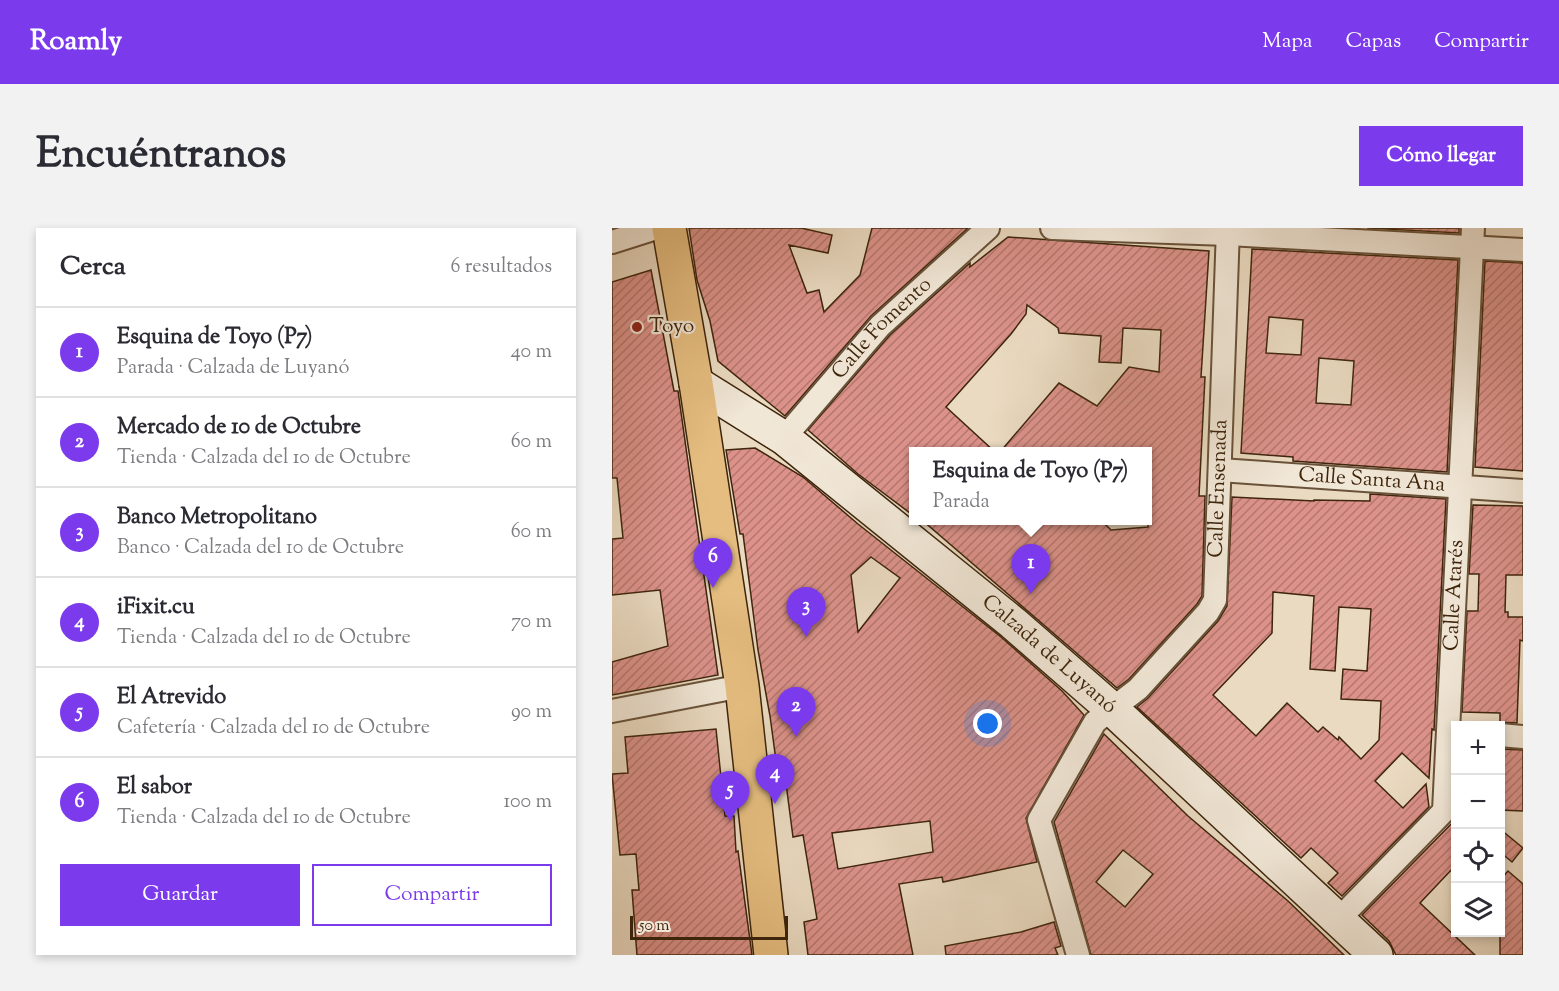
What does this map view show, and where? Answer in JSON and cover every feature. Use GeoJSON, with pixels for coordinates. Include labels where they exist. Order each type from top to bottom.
{"type":"FeatureCollection","features":[{"type":"Feature","properties":{"kind":"main road"},"geometry":{"type":"LineString","coordinates":[[669,228],[696,383],[702,437],[742,686],[771,955]]}},
{"type":"Feature","properties":{"kind":"main road","name":"Calzada de Luyanó"},"geometry":{"type":"LineString","coordinates":[[696,383],[784,438],[1013,623],[1113,710],[1376,955]]}},
{"type":"Feature","properties":{"kind":"street"},"geometry":{"type":"LineString","coordinates":[[612,242],[656,228]]}},
{"type":"Feature","properties":{"kind":"street","name":"Calle Fomento"},"geometry":{"type":"LineString","coordinates":[[784,438],[880,326],[988,228]]}},
{"type":"Feature","properties":{"kind":"street"},"geometry":{"type":"LineString","coordinates":[[1052,228],[1473,237],[1523,250]]}},
{"type":"Feature","properties":{"kind":"street","name":"Calle Ensenada"},"geometry":{"type":"LineString","coordinates":[[1078,955],[1039,820],[1095,722],[1138,688],[1215,600],[1228,231]]}},
{"type":"Feature","properties":{"kind":"street","name":"Calle Atarés"},"geometry":{"type":"LineString","coordinates":[[1452,721],[1459,488],[1473,237]]}},
{"type":"Feature","properties":{"kind":"street","name":"Calle Santa Ana"},"geometry":{"type":"LineString","coordinates":[[1220,470],[1523,491]]}},
{"type":"Feature","properties":{"kind":"street"},"geometry":{"type":"LineString","coordinates":[[612,711],[742,686]]}},
{"type":"Feature","properties":{"kind":"street"},"geometry":{"type":"LineString","coordinates":[[1505,735],[1523,737]]}},
{"type":"Feature","properties":{"kind":"street","name":"Calle Atarés"},"geometry":{"type":"LineString","coordinates":[[1338,920],[1444,811],[1451,742]]}},
{"type":"Feature","properties":{"kind":"building"},"geometry":{"type":"Polygon","coordinates":[[[689,228],[801,228],[832,235],[828,253],[789,245],[807,293],[819,290],[824,312],[860,275],[872,228],[968,228],[871,316],[785,416],[718,361],[710,321],[697,280],[689,228]]]}},
{"type":"Feature","properties":{"kind":"building"},"geometry":{"type":"Polygon","coordinates":[[[1367,228],[1459,228],[1459,233],[1367,228]]]}},
{"type":"Feature","properties":{"kind":"building"},"geometry":{"type":"Polygon","coordinates":[[[1008,237],[1209,251],[1201,377],[1205,377],[1199,496],[1205,496],[1202,596],[1129,679],[1117,688],[928,525],[1106,525],[1111,530],[1152,525],[1152,447],[1004,447],[1059,383],[1097,406],[1129,367],[1159,372],[1161,330],[1123,328],[1121,363],[1099,362],[1101,336],[1059,333],[1058,328],[1027,305],[1026,314],[1011,334],[946,407],[990,447],[909,447],[909,512],[858,474],[808,430],[890,335],[970,263],[970,267],[1008,237]]]}},
{"type":"Feature","properties":{"kind":"building"},"geometry":{"type":"Polygon","coordinates":[[[1252,249],[1458,260],[1447,472],[1293,461],[1293,457],[1241,453],[1252,249]],[[1269,317],[1266,353],[1301,355],[1303,320],[1269,317]],[[1319,358],[1316,403],[1351,405],[1354,361],[1319,358]]]}},
{"type":"Feature","properties":{"kind":"building"},"geometry":{"type":"Polygon","coordinates":[[[1485,261],[1523,263],[1523,471],[1475,467],[1485,261]]]}},
{"type":"Feature","properties":{"kind":"building"},"geometry":{"type":"Polygon","coordinates":[[[651,270],[674,391],[678,391],[718,675],[612,695],[612,662],[668,646],[660,590],[612,595],[612,539],[623,538],[617,478],[612,478],[612,282],[651,270]]]}},
{"type":"Feature","properties":{"kind":"building"},"geometry":{"type":"Polygon","coordinates":[[[755,448],[803,477],[858,524],[1001,637],[1062,691],[1084,715],[1026,818],[1037,862],[943,882],[942,877],[899,884],[913,955],[808,955],[804,922],[817,919],[803,835],[793,837],[784,768],[777,768],[758,650],[743,534],[740,534],[726,450],[755,448]],[[871,557],[851,575],[858,632],[900,578],[871,557]],[[930,821],[832,833],[838,869],[933,852],[930,821]]]}},
{"type":"Feature","properties":{"kind":"building"},"geometry":{"type":"Polygon","coordinates":[[[1370,494],[1446,499],[1434,730],[1432,729],[1429,778],[1402,753],[1375,781],[1403,808],[1426,784],[1429,807],[1342,896],[1328,883],[1338,873],[1311,848],[1301,858],[1137,707],[1148,698],[1218,621],[1227,606],[1232,497],[1370,501],[1370,494]],[[1273,592],[1272,633],[1213,695],[1256,736],[1287,703],[1318,732],[1323,727],[1338,740],[1339,737],[1361,759],[1379,740],[1381,701],[1341,699],[1343,669],[1367,671],[1371,609],[1339,607],[1335,671],[1310,669],[1314,596],[1273,592]]]}},
{"type":"Feature","properties":{"kind":"building"},"geometry":{"type":"Polygon","coordinates":[[[1473,505],[1523,506],[1523,575],[1506,575],[1505,612],[1508,612],[1508,617],[1523,617],[1517,723],[1500,721],[1500,713],[1462,712],[1467,611],[1478,611],[1479,574],[1469,574],[1473,505]]]}},
{"type":"Feature","properties":{"kind":"building"},"geometry":{"type":"Polygon","coordinates":[[[716,729],[725,816],[734,816],[736,852],[738,851],[752,955],[637,955],[632,890],[639,890],[636,854],[620,855],[612,774],[628,773],[625,737],[716,729]]]}},
{"type":"Feature","properties":{"kind":"building"},"geometry":{"type":"Polygon","coordinates":[[[1104,734],[1188,816],[1288,901],[1344,955],[1091,955],[1054,822],[1104,734]],[[1123,850],[1096,882],[1125,907],[1153,874],[1123,850]]]}},
{"type":"Feature","properties":{"kind":"building"},"geometry":{"type":"Polygon","coordinates":[[[1505,749],[1523,750],[1523,811],[1505,810],[1505,749]]]}},
{"type":"Feature","properties":{"kind":"building"},"geometry":{"type":"Polygon","coordinates":[[[1451,824],[1451,870],[1420,903],[1451,932],[1451,937],[1456,937],[1475,955],[1396,955],[1389,941],[1362,915],[1451,824]]]}},
{"type":"Feature","properties":{"kind":"building"},"geometry":{"type":"Polygon","coordinates":[[[1505,833],[1523,848],[1512,862],[1505,856],[1505,833]]]}},
{"type":"Feature","properties":{"kind":"building"},"geometry":{"type":"Polygon","coordinates":[[[1508,871],[1523,884],[1523,955],[1500,955],[1500,937],[1505,937],[1505,874],[1508,871]]]}},
{"type":"Feature","properties":{"kind":"building"},"geometry":{"type":"Polygon","coordinates":[[[1054,922],[1061,946],[1055,948],[1058,955],[946,955],[945,946],[1021,932],[1054,922]]]}},
{"type":"Feature","properties":{"kind":"place","name":"Toyo"},"geometry":{"type":"Point","coordinates":[637,327]}},
{"type":"Feature","properties":{"kind":"place","name":"El sabor"},"geometry":{"type":"Point","coordinates":[713,588]}},
{"type":"Feature","properties":{"kind":"place","name":"Esquina de Toyo (P7)"},"geometry":{"type":"Point","coordinates":[1031,594]}},
{"type":"Feature","properties":{"kind":"place","name":"Banco Metropolitano"},"geometry":{"type":"Point","coordinates":[806,637]}},
{"type":"Feature","properties":{"kind":"place","name":"Mercado de 10 de Octubre"},"geometry":{"type":"Point","coordinates":[796,737]}},
{"type":"Feature","properties":{"kind":"place","name":"iFixit.cu"},"geometry":{"type":"Point","coordinates":[775,804]}},
{"type":"Feature","properties":{"kind":"place","name":"El Atrevido"},"geometry":{"type":"Point","coordinates":[730,821]}}]}
